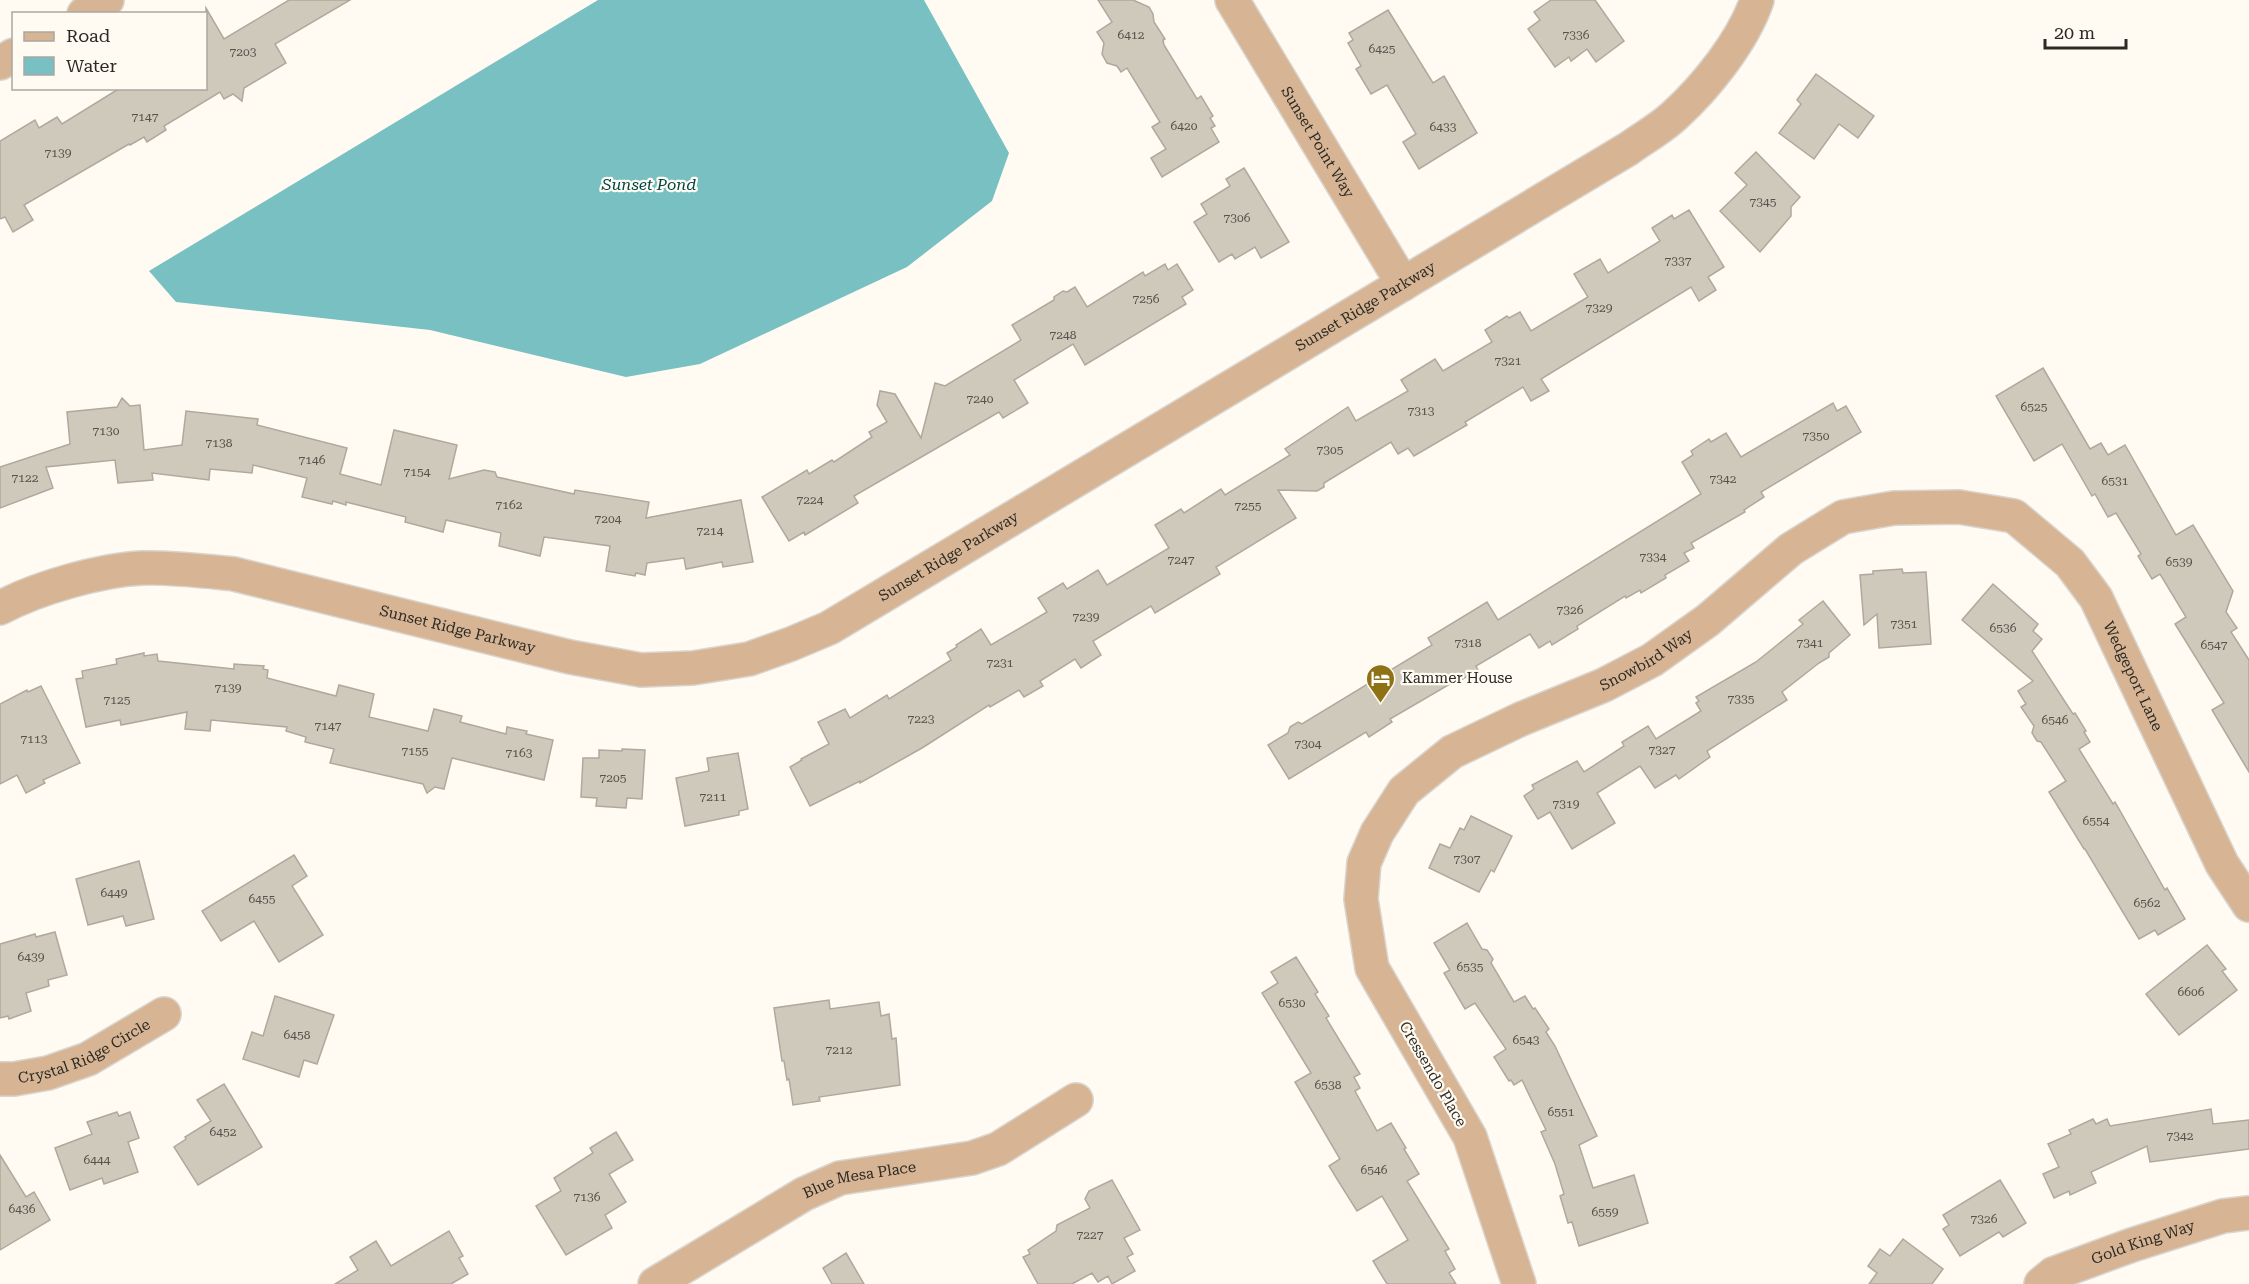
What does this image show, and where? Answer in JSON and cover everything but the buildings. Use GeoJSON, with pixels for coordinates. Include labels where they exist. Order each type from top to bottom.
{"type":"FeatureCollection","features":[{"type":"Feature","properties":{"kind":"street"},"geometry":{"type":"LineString","coordinates":[[87,12],[107,0]]}},
{"type":"Feature","properties":{"kind":"street","name":"Sunset Point Way"},"geometry":{"type":"LineString","coordinates":[[1232,0],[1403,284]]}},
{"type":"Feature","properties":{"kind":"street","name":"Sunset Ridge Parkway"},"geometry":{"type":"LineString","coordinates":[[0,608],[52,587],[95,575],[142,568],[200,570],[234,574],[570,657],[641,670],[693,668],[749,659],[828,628],[1628,149],[1673,117],[1706,83],[1731,48],[1757,0]]}},
{"type":"Feature","properties":{"kind":"street","name":"Snowbird Way"},"geometry":{"type":"LineString","coordinates":[[1364,863],[1377,833],[1404,791],[1452,752],[1521,719],[1604,685],[1652,660],[1708,620],[1791,549],[1843,517],[1894,508],[1959,507]]}},
{"type":"Feature","properties":{"kind":"street","name":"Wedgeport Lane"},"geometry":{"type":"LineString","coordinates":[[1959,507],[2014,516],[2070,563],[2083,580],[2096,598],[2222,864],[2249,905]]}},
{"type":"Feature","properties":{"kind":"street","name":"Cressendo Place"},"geometry":{"type":"LineString","coordinates":[[1364,863],[1361,899],[1371,968],[1470,1137],[1519,1284]]}},
{"type":"Feature","properties":{"kind":"street","name":"Crystal Ridge Circle"},"geometry":{"type":"LineString","coordinates":[[0,1079],[48,1073],[88,1059],[164,1014]]}},
{"type":"Feature","properties":{"kind":"street","name":"Blue Mesa Place"},"geometry":{"type":"LineString","coordinates":[[662,1282],[804,1194],[840,1178],[972,1158],[998,1149],[1076,1100]]}},
{"type":"Feature","properties":{"kind":"street","name":"Gold King Way"},"geometry":{"type":"LineString","coordinates":[[2041,1284],[2053,1274],[2132,1245],[2223,1216],[2249,1213]]}},
{"type":"Feature","properties":{"kind":"water","name":"Sunset Pond"},"geometry":{"type":"Polygon","coordinates":[[[598,0],[924,0],[1009,153],[992,201],[907,267],[700,364],[626,377],[430,330],[176,302],[149,271],[598,0]]]}},
{"type":"Feature","properties":{"kind":"place","name":"Kammer House"},"geometry":{"type":"Point","coordinates":[1381,704]}}]}
